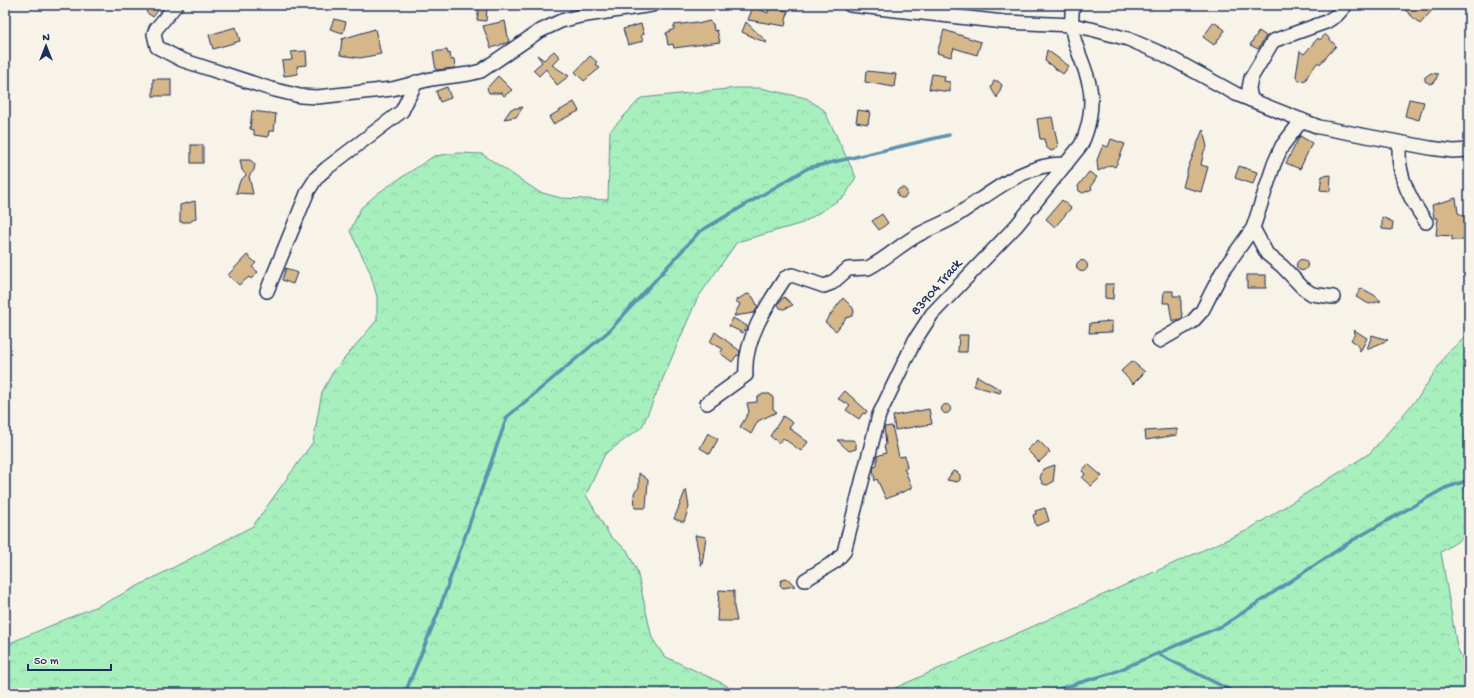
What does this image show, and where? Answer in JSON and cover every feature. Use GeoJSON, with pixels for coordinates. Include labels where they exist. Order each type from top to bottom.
{"type":"FeatureCollection","features":[{"type":"Feature","properties":{"kind":"street"},"geometry":{"type":"LineString","coordinates":[[176,5],[154,34],[157,47],[182,60],[271,89],[300,96],[317,97],[392,89],[416,82],[481,71],[538,32],[561,21],[580,16],[652,5]]}},
{"type":"Feature","properties":{"kind":"street"},"geometry":{"type":"LineString","coordinates":[[850,5],[1004,22],[1072,25],[1091,29],[1128,39],[1165,55],[1251,100],[1319,126],[1400,143],[1453,150],[1469,150]]}},
{"type":"Feature","properties":{"kind":"street","name":"83904 Track"},"geometry":{"type":"LineString","coordinates":[[805,580],[836,561],[844,552],[877,420],[915,340],[932,314],[1017,225],[1081,145],[1085,136],[1090,106],[1090,87],[1074,41],[1072,5]]}},
{"type":"Feature","properties":{"kind":"street"},"geometry":{"type":"LineString","coordinates":[[1251,100],[1249,88],[1251,78],[1273,41],[1326,22],[1337,16],[1346,5]]}},
{"type":"Feature","properties":{"kind":"street"},"geometry":{"type":"LineString","coordinates":[[267,291],[308,190],[317,177],[350,150],[394,119],[402,111],[416,82]]}},
{"type":"Feature","properties":{"kind":"street"},"geometry":{"type":"LineString","coordinates":[[1159,340],[1198,317],[1222,272],[1253,228],[1274,164],[1282,146],[1302,120]]}},
{"type":"Feature","properties":{"kind":"street"},"geometry":{"type":"LineString","coordinates":[[1400,143],[1398,154],[1399,166],[1412,198],[1426,222]]}},
{"type":"Feature","properties":{"kind":"street"},"geometry":{"type":"LineString","coordinates":[[707,403],[746,375],[745,365],[758,324],[776,291],[788,275],[796,276],[819,286],[828,285],[848,269],[868,268],[916,236],[952,218],[1016,178],[1032,170],[1054,164],[1066,164]]}},
{"type":"Feature","properties":{"kind":"street"},"geometry":{"type":"LineString","coordinates":[[1253,228],[1267,254],[1282,266],[1302,288],[1312,294],[1333,297]]}},
{"type":"Feature","properties":{"kind":"green space"},"geometry":{"type":"Polygon","coordinates":[[[737,88],[760,88],[806,98],[824,110],[856,177],[845,196],[803,223],[737,242],[697,299],[642,427],[605,454],[586,495],[610,536],[627,550],[637,571],[652,638],[664,656],[726,685],[733,693],[5,693],[5,645],[109,601],[253,526],[313,442],[322,392],[333,372],[377,320],[377,297],[370,272],[350,231],[361,208],[378,193],[434,156],[459,153],[482,154],[539,192],[561,198],[608,200],[610,131],[641,98],[737,88]]]}},
{"type":"Feature","properties":{"kind":"green space"},"geometry":{"type":"Polygon","coordinates":[[[1469,334],[1469,534],[1441,552],[1457,647],[1469,673],[1469,693],[884,693],[1248,530],[1370,453],[1420,395],[1447,353],[1469,334]]]}},
{"type":"Feature","properties":{"kind":"building"},"geometry":{"type":"Polygon","coordinates":[[[151,5],[162,5],[153,17],[146,12],[151,5]]]}},
{"type":"Feature","properties":{"kind":"building"},"geometry":{"type":"Polygon","coordinates":[[[1400,5],[1429,5],[1433,9],[1420,24],[1400,5]]]}},
{"type":"Feature","properties":{"kind":"building"},"geometry":{"type":"Polygon","coordinates":[[[479,6],[487,7],[486,21],[477,20],[479,6]]]}},
{"type":"Feature","properties":{"kind":"building"},"geometry":{"type":"Polygon","coordinates":[[[753,7],[768,13],[769,8],[788,11],[785,26],[748,20],[753,7]]]}},
{"type":"Feature","properties":{"kind":"building"},"geometry":{"type":"Polygon","coordinates":[[[334,19],[346,22],[343,33],[330,29],[334,19]]]}},
{"type":"Feature","properties":{"kind":"building"},"geometry":{"type":"Polygon","coordinates":[[[505,21],[509,42],[491,48],[483,26],[505,21]]]}},
{"type":"Feature","properties":{"kind":"building"},"geometry":{"type":"Polygon","coordinates":[[[709,21],[713,24],[714,31],[717,30],[720,42],[674,48],[673,44],[668,45],[666,33],[674,29],[674,25],[697,22],[698,24],[709,21]]]}},
{"type":"Feature","properties":{"kind":"building"},"geometry":{"type":"Polygon","coordinates":[[[746,22],[767,42],[766,43],[742,32],[746,22]]]}},
{"type":"Feature","properties":{"kind":"building"},"geometry":{"type":"Polygon","coordinates":[[[1214,22],[1225,30],[1214,45],[1203,37],[1214,22]]]}},
{"type":"Feature","properties":{"kind":"building"},"geometry":{"type":"Polygon","coordinates":[[[641,24],[644,34],[641,35],[643,41],[628,45],[623,29],[641,24]]]}},
{"type":"Feature","properties":{"kind":"building"},"geometry":{"type":"Polygon","coordinates":[[[236,27],[240,41],[213,49],[209,35],[236,27]]]}},
{"type":"Feature","properties":{"kind":"building"},"geometry":{"type":"Polygon","coordinates":[[[375,29],[381,54],[360,58],[340,55],[342,39],[375,29]]]}},
{"type":"Feature","properties":{"kind":"building"},"geometry":{"type":"Polygon","coordinates":[[[944,30],[981,42],[977,55],[954,48],[951,57],[937,53],[944,30]]]}},
{"type":"Feature","properties":{"kind":"building"},"geometry":{"type":"Polygon","coordinates":[[[1259,31],[1266,36],[1258,49],[1250,45],[1259,31]]]}},
{"type":"Feature","properties":{"kind":"building"},"geometry":{"type":"Polygon","coordinates":[[[1325,34],[1336,46],[1320,64],[1318,62],[1306,80],[1299,81],[1296,76],[1300,51],[1304,54],[1318,38],[1320,40],[1325,34]]]}},
{"type":"Feature","properties":{"kind":"building"},"geometry":{"type":"Polygon","coordinates":[[[447,50],[448,54],[450,53],[451,60],[454,59],[455,68],[436,70],[433,52],[447,50]]]}},
{"type":"Feature","properties":{"kind":"building"},"geometry":{"type":"Polygon","coordinates":[[[1047,50],[1069,66],[1063,74],[1045,61],[1047,50]]]}},
{"type":"Feature","properties":{"kind":"building"},"geometry":{"type":"Polygon","coordinates":[[[306,51],[307,65],[297,66],[298,74],[284,76],[282,61],[292,60],[291,52],[306,51]]]}},
{"type":"Feature","properties":{"kind":"building"},"geometry":{"type":"Polygon","coordinates":[[[554,51],[560,57],[552,65],[569,76],[557,85],[546,69],[539,76],[533,70],[542,62],[537,55],[544,60],[554,51]]]}},
{"type":"Feature","properties":{"kind":"building"},"geometry":{"type":"Polygon","coordinates":[[[590,56],[597,62],[595,64],[600,68],[584,81],[575,72],[590,56]]]}},
{"type":"Feature","properties":{"kind":"building"},"geometry":{"type":"Polygon","coordinates":[[[866,71],[896,74],[894,87],[865,82],[866,71]]]}},
{"type":"Feature","properties":{"kind":"building"},"geometry":{"type":"Polygon","coordinates":[[[1431,73],[1438,74],[1435,82],[1430,84],[1425,81],[1425,77],[1431,73]]]}},
{"type":"Feature","properties":{"kind":"building"},"geometry":{"type":"Polygon","coordinates":[[[932,74],[945,76],[944,81],[950,82],[950,92],[929,89],[932,74]]]}},
{"type":"Feature","properties":{"kind":"building"},"geometry":{"type":"Polygon","coordinates":[[[498,76],[512,90],[504,96],[502,93],[489,93],[487,88],[498,76]]]}},
{"type":"Feature","properties":{"kind":"building"},"geometry":{"type":"Polygon","coordinates":[[[153,79],[171,79],[171,96],[153,96],[153,79]]]}},
{"type":"Feature","properties":{"kind":"building"},"geometry":{"type":"Polygon","coordinates":[[[994,81],[998,81],[1002,85],[997,98],[991,88],[994,81]]]}},
{"type":"Feature","properties":{"kind":"building"},"geometry":{"type":"Polygon","coordinates":[[[447,87],[451,98],[440,102],[436,91],[447,87]]]}},
{"type":"Feature","properties":{"kind":"building"},"geometry":{"type":"Polygon","coordinates":[[[1409,99],[1424,102],[1419,120],[1405,116],[1409,99]]]}},
{"type":"Feature","properties":{"kind":"building"},"geometry":{"type":"Polygon","coordinates":[[[574,102],[579,111],[553,124],[549,117],[574,102]]]}},
{"type":"Feature","properties":{"kind":"building"},"geometry":{"type":"Polygon","coordinates":[[[523,107],[516,117],[504,119],[511,109],[523,107]]]}},
{"type":"Feature","properties":{"kind":"building"},"geometry":{"type":"Polygon","coordinates":[[[858,110],[870,112],[868,124],[856,122],[858,110]]]}},
{"type":"Feature","properties":{"kind":"building"},"geometry":{"type":"Polygon","coordinates":[[[252,111],[276,114],[274,131],[269,131],[268,137],[254,135],[254,130],[250,129],[252,111]]]}},
{"type":"Feature","properties":{"kind":"building"},"geometry":{"type":"Polygon","coordinates":[[[1052,117],[1058,146],[1056,149],[1051,151],[1046,147],[1044,139],[1040,139],[1037,119],[1052,117]]]}},
{"type":"Feature","properties":{"kind":"building"},"geometry":{"type":"Polygon","coordinates":[[[1203,129],[1207,147],[1204,151],[1201,165],[1208,167],[1201,192],[1183,187],[1188,168],[1203,129]]]}},
{"type":"Feature","properties":{"kind":"building"},"geometry":{"type":"Polygon","coordinates":[[[1300,136],[1312,143],[1300,169],[1286,163],[1300,136]]]}},
{"type":"Feature","properties":{"kind":"building"},"geometry":{"type":"Polygon","coordinates":[[[1111,139],[1125,144],[1119,159],[1115,167],[1111,165],[1098,171],[1097,160],[1103,145],[1108,147],[1111,139]]]}},
{"type":"Feature","properties":{"kind":"building"},"geometry":{"type":"Polygon","coordinates":[[[191,145],[203,145],[203,163],[191,163],[191,145]]]}},
{"type":"Feature","properties":{"kind":"building"},"geometry":{"type":"Polygon","coordinates":[[[240,160],[250,160],[255,164],[254,170],[249,176],[253,194],[236,193],[240,181],[246,175],[242,170],[240,160]]]}},
{"type":"Feature","properties":{"kind":"building"},"geometry":{"type":"Polygon","coordinates":[[[1239,166],[1257,172],[1253,184],[1235,178],[1239,166]]]}},
{"type":"Feature","properties":{"kind":"building"},"geometry":{"type":"Polygon","coordinates":[[[1089,172],[1097,177],[1091,186],[1092,189],[1083,193],[1079,191],[1078,186],[1089,172]]]}},
{"type":"Feature","properties":{"kind":"building"},"geometry":{"type":"Polygon","coordinates":[[[1331,175],[1330,191],[1320,190],[1322,176],[1331,175]]]}},
{"type":"Feature","properties":{"kind":"building"},"geometry":{"type":"Polygon","coordinates":[[[900,188],[904,188],[906,189],[906,197],[900,198],[897,195],[897,191],[900,188]]]}},
{"type":"Feature","properties":{"kind":"building"},"geometry":{"type":"Polygon","coordinates":[[[1456,198],[1458,213],[1469,220],[1469,240],[1452,240],[1452,236],[1436,235],[1438,218],[1434,218],[1432,205],[1456,198]]]}},
{"type":"Feature","properties":{"kind":"building"},"geometry":{"type":"Polygon","coordinates":[[[1062,200],[1071,208],[1055,227],[1046,219],[1062,200]]]}},
{"type":"Feature","properties":{"kind":"building"},"geometry":{"type":"Polygon","coordinates":[[[195,201],[196,218],[190,222],[180,222],[180,205],[195,201]]]}},
{"type":"Feature","properties":{"kind":"building"},"geometry":{"type":"Polygon","coordinates":[[[882,214],[888,223],[879,230],[872,221],[882,214]]]}},
{"type":"Feature","properties":{"kind":"building"},"geometry":{"type":"Polygon","coordinates":[[[1382,217],[1393,222],[1392,230],[1382,229],[1382,217]]]}},
{"type":"Feature","properties":{"kind":"building"},"geometry":{"type":"Polygon","coordinates":[[[247,255],[256,263],[252,267],[258,272],[251,279],[249,277],[239,285],[228,275],[247,255]]]}},
{"type":"Feature","properties":{"kind":"building"},"geometry":{"type":"Polygon","coordinates":[[[1302,259],[1306,261],[1308,265],[1306,269],[1302,271],[1298,269],[1296,265],[1298,261],[1302,259]]]}},
{"type":"Feature","properties":{"kind":"building"},"geometry":{"type":"Polygon","coordinates":[[[1080,261],[1084,261],[1086,262],[1086,270],[1080,271],[1077,268],[1077,264],[1080,261]]]}},
{"type":"Feature","properties":{"kind":"building"},"geometry":{"type":"Polygon","coordinates":[[[286,268],[297,273],[293,284],[282,280],[286,268]]]}},
{"type":"Feature","properties":{"kind":"building"},"geometry":{"type":"Polygon","coordinates":[[[1247,275],[1266,275],[1266,288],[1247,288],[1247,275]]]}},
{"type":"Feature","properties":{"kind":"building"},"geometry":{"type":"Polygon","coordinates":[[[1105,284],[1114,284],[1113,299],[1105,298],[1105,284]]]}},
{"type":"Feature","properties":{"kind":"building"},"geometry":{"type":"Polygon","coordinates":[[[1361,288],[1374,295],[1381,301],[1369,304],[1356,297],[1361,288]]]}},
{"type":"Feature","properties":{"kind":"building"},"geometry":{"type":"Polygon","coordinates":[[[1164,291],[1173,291],[1173,296],[1181,296],[1181,310],[1183,318],[1172,321],[1169,303],[1163,303],[1164,291]]]}},
{"type":"Feature","properties":{"kind":"building"},"geometry":{"type":"Polygon","coordinates":[[[749,294],[753,297],[758,307],[754,313],[734,316],[740,304],[735,301],[749,294]]]}},
{"type":"Feature","properties":{"kind":"building"},"geometry":{"type":"Polygon","coordinates":[[[784,297],[793,305],[784,309],[780,308],[778,304],[784,297]]]}},
{"type":"Feature","properties":{"kind":"building"},"geometry":{"type":"Polygon","coordinates":[[[843,298],[853,308],[854,312],[852,316],[846,318],[836,331],[825,322],[843,298]]]}},
{"type":"Feature","properties":{"kind":"building"},"geometry":{"type":"Polygon","coordinates":[[[733,318],[747,326],[743,333],[729,326],[733,318]]]}},
{"type":"Feature","properties":{"kind":"building"},"geometry":{"type":"Polygon","coordinates":[[[1112,321],[1112,332],[1089,333],[1090,323],[1112,321]]]}},
{"type":"Feature","properties":{"kind":"building"},"geometry":{"type":"Polygon","coordinates":[[[1354,330],[1367,338],[1360,352],[1357,344],[1351,340],[1355,334],[1354,330]]]}},
{"type":"Feature","properties":{"kind":"building"},"geometry":{"type":"Polygon","coordinates":[[[715,332],[740,351],[739,356],[737,355],[732,362],[720,353],[723,349],[710,342],[715,332]]]}},
{"type":"Feature","properties":{"kind":"building"},"geometry":{"type":"Polygon","coordinates":[[[959,335],[968,335],[967,352],[958,352],[959,335]]]}},
{"type":"Feature","properties":{"kind":"building"},"geometry":{"type":"Polygon","coordinates":[[[1372,335],[1388,340],[1367,349],[1372,335]]]}},
{"type":"Feature","properties":{"kind":"building"},"geometry":{"type":"Polygon","coordinates":[[[1132,361],[1145,372],[1133,384],[1121,371],[1132,361]]]}},
{"type":"Feature","properties":{"kind":"building"},"geometry":{"type":"Polygon","coordinates":[[[977,376],[1001,390],[1000,393],[974,386],[977,376]]]}},
{"type":"Feature","properties":{"kind":"building"},"geometry":{"type":"Polygon","coordinates":[[[845,391],[867,411],[865,414],[863,413],[859,419],[846,410],[850,405],[838,399],[845,391]]]}},
{"type":"Feature","properties":{"kind":"building"},"geometry":{"type":"Polygon","coordinates":[[[763,394],[770,394],[773,398],[773,409],[777,412],[758,421],[751,434],[740,427],[749,412],[747,403],[757,402],[757,397],[763,394]]]}},
{"type":"Feature","properties":{"kind":"building"},"geometry":{"type":"Polygon","coordinates":[[[946,404],[951,409],[946,414],[941,409],[946,404]]]}},
{"type":"Feature","properties":{"kind":"building"},"geometry":{"type":"Polygon","coordinates":[[[929,409],[932,424],[895,430],[893,416],[929,409]]]}},
{"type":"Feature","properties":{"kind":"building"},"geometry":{"type":"Polygon","coordinates":[[[783,416],[793,423],[789,428],[808,442],[801,451],[783,438],[779,443],[770,436],[783,416]]]}},
{"type":"Feature","properties":{"kind":"building"},"geometry":{"type":"Polygon","coordinates":[[[892,426],[899,457],[905,456],[907,468],[904,468],[912,488],[886,499],[877,479],[875,481],[873,469],[877,466],[877,456],[886,453],[884,446],[886,445],[884,427],[892,426]]]}},
{"type":"Feature","properties":{"kind":"building"},"geometry":{"type":"Polygon","coordinates":[[[1177,429],[1177,435],[1146,440],[1145,431],[1177,429]]]}},
{"type":"Feature","properties":{"kind":"building"},"geometry":{"type":"Polygon","coordinates":[[[708,433],[718,439],[710,454],[700,448],[708,433]]]}},
{"type":"Feature","properties":{"kind":"building"},"geometry":{"type":"Polygon","coordinates":[[[837,440],[853,440],[856,443],[856,449],[849,451],[837,440]]]}},
{"type":"Feature","properties":{"kind":"building"},"geometry":{"type":"Polygon","coordinates":[[[1038,440],[1050,452],[1039,462],[1027,450],[1038,440]]]}},
{"type":"Feature","properties":{"kind":"building"},"geometry":{"type":"Polygon","coordinates":[[[1088,464],[1102,476],[1091,486],[1082,478],[1085,474],[1082,471],[1088,464]]]}},
{"type":"Feature","properties":{"kind":"building"},"geometry":{"type":"Polygon","coordinates":[[[1055,465],[1053,482],[1047,485],[1043,484],[1040,478],[1043,469],[1055,465]]]}},
{"type":"Feature","properties":{"kind":"building"},"geometry":{"type":"Polygon","coordinates":[[[953,471],[960,475],[960,480],[957,482],[947,480],[953,471]]]}},
{"type":"Feature","properties":{"kind":"building"},"geometry":{"type":"Polygon","coordinates":[[[639,473],[648,480],[646,508],[635,508],[634,493],[639,487],[639,473]]]}},
{"type":"Feature","properties":{"kind":"building"},"geometry":{"type":"Polygon","coordinates":[[[686,489],[689,507],[684,522],[674,519],[686,489]]]}},
{"type":"Feature","properties":{"kind":"building"},"geometry":{"type":"Polygon","coordinates":[[[1045,508],[1049,521],[1036,526],[1033,515],[1036,514],[1035,511],[1045,508]]]}},
{"type":"Feature","properties":{"kind":"building"},"geometry":{"type":"Polygon","coordinates":[[[695,535],[706,537],[702,565],[701,565],[695,535]]]}},
{"type":"Feature","properties":{"kind":"building"},"geometry":{"type":"Polygon","coordinates":[[[785,578],[795,586],[783,588],[780,585],[781,581],[785,578]]]}},
{"type":"Feature","properties":{"kind":"building"},"geometry":{"type":"Polygon","coordinates":[[[719,590],[734,591],[734,607],[737,621],[717,621],[719,590]]]}},
{"type":"Feature","properties":{"kind":"waterway"},"geometry":{"type":"LineString","coordinates":[[405,693],[438,613],[507,417],[609,331],[699,232],[808,168],[949,135]]}},
{"type":"Feature","properties":{"kind":"waterway"},"geometry":{"type":"LineString","coordinates":[[1045,693],[1112,673],[1224,625],[1353,540],[1445,488],[1469,480]]}},
{"type":"Feature","properties":{"kind":"waterway"},"geometry":{"type":"LineString","coordinates":[[1158,654],[1236,693]]}}]}
